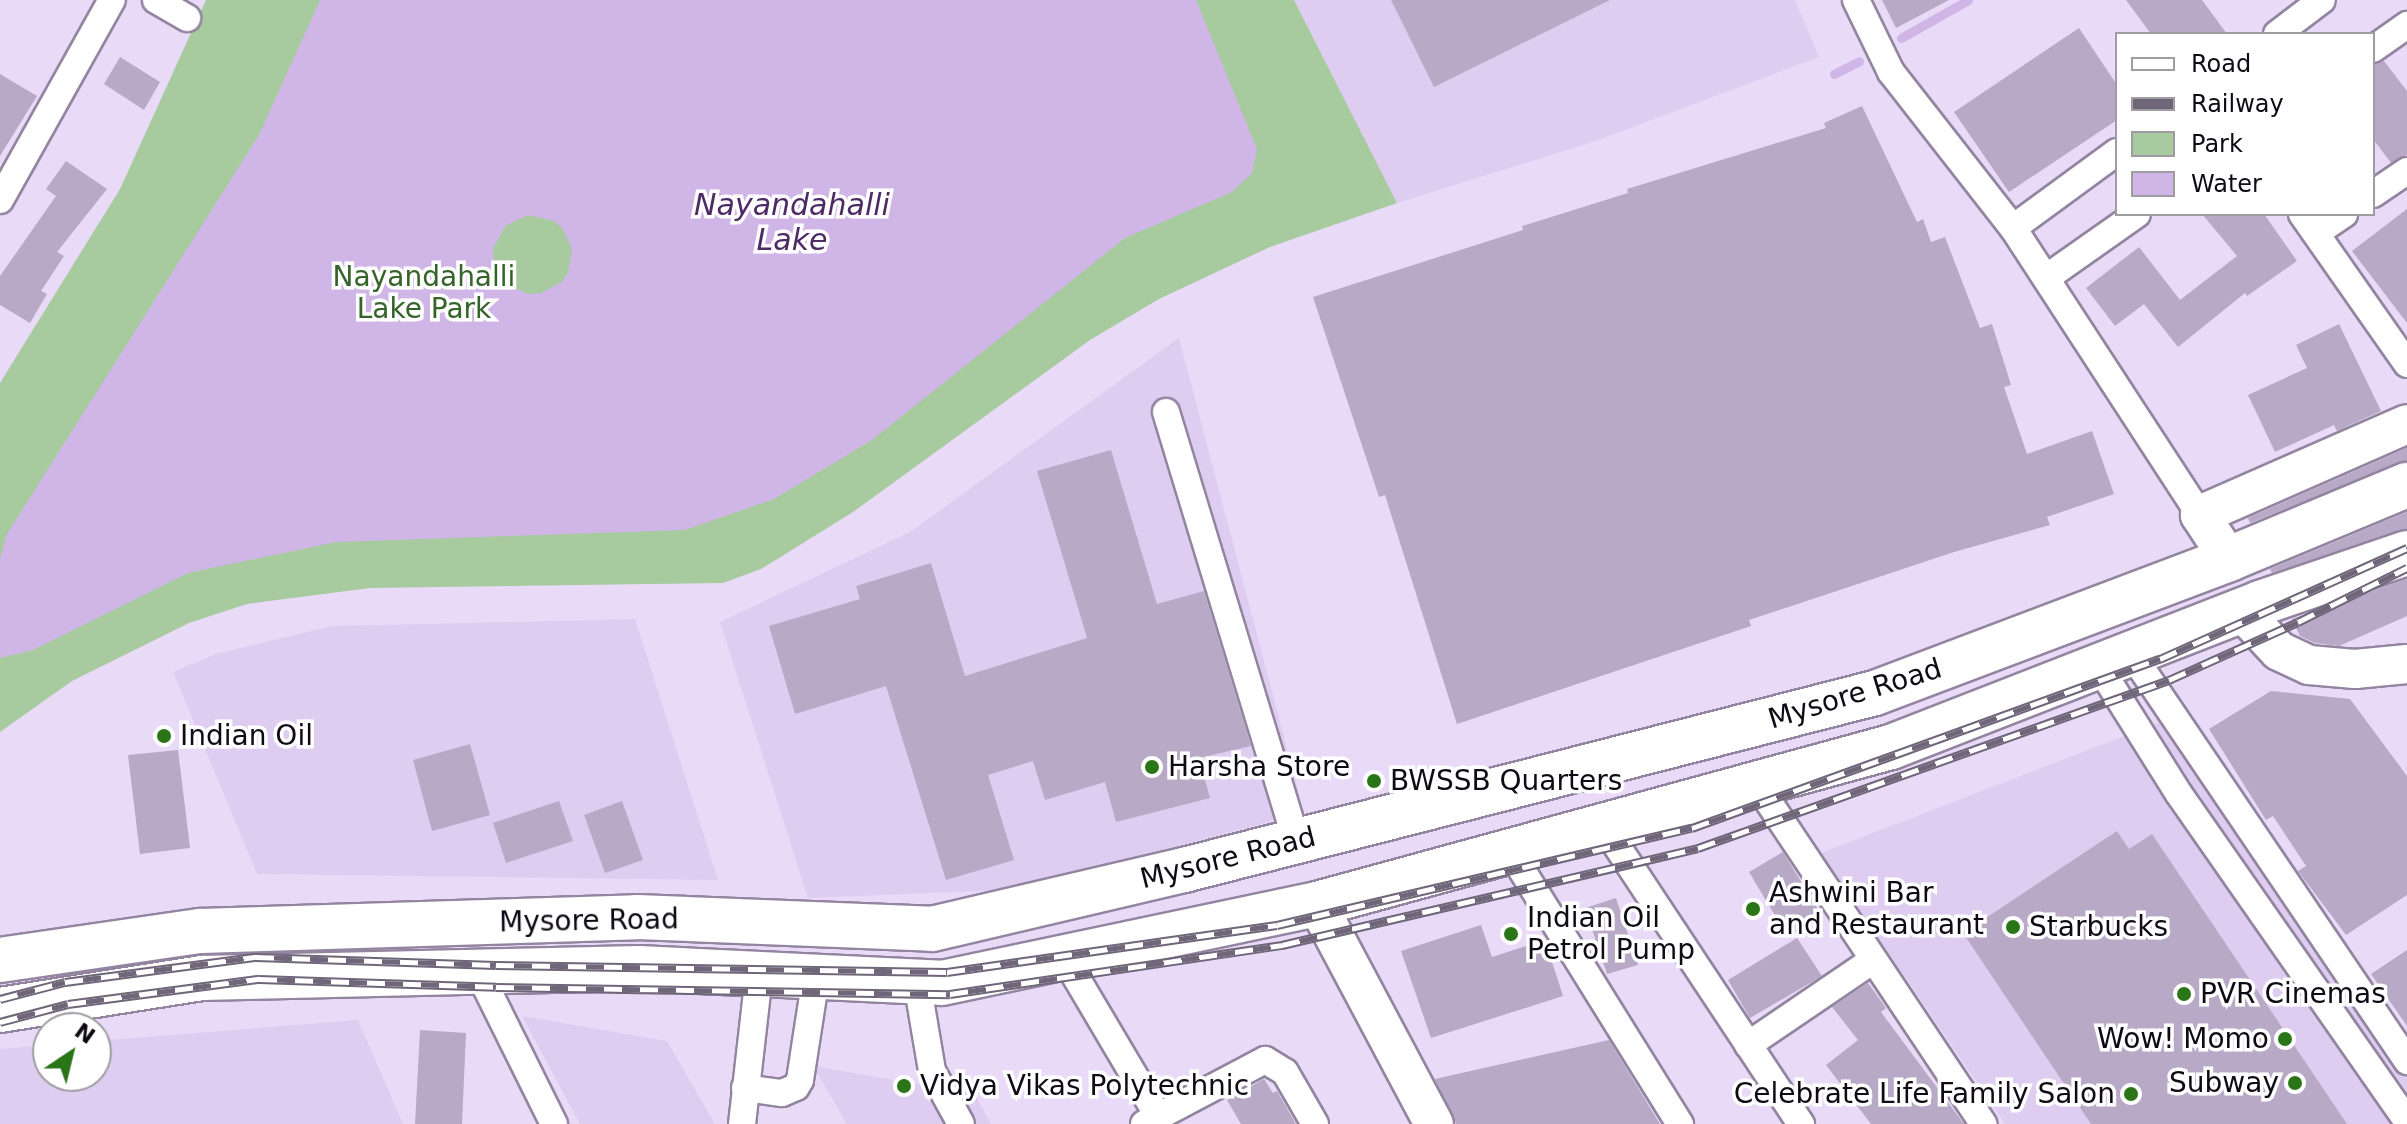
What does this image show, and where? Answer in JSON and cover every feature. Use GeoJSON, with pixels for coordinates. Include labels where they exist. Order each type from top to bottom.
{"type":"FeatureCollection","features":[{"type":"Feature","properties":{"kind":"highway","name":"Mysore Road"},"geometry":{"type":"LineString","coordinates":[[0,960],[200,931],[637,917],[932,929],[1296,841],[1875,693],[2229,559],[2407,485]]}},
{"type":"Feature","properties":{"kind":"highway","name":"Mysore Road"},"geometry":{"type":"LineString","coordinates":[[0,1010],[202,978],[639,968],[942,983],[1317,904],[1891,747],[2241,610],[2407,553]]}},
{"type":"Feature","properties":{"kind":"highway"},"geometry":{"type":"LineString","coordinates":[[200,931],[202,978]]}},
{"type":"Feature","properties":{"kind":"street"},"geometry":{"type":"LineString","coordinates":[[0,200],[112,0]]}},
{"type":"Feature","properties":{"kind":"street"},"geometry":{"type":"LineString","coordinates":[[156,0],[187,18]]}},
{"type":"Feature","properties":{"kind":"street"},"geometry":{"type":"LineString","coordinates":[[1856,0],[1891,72],[2013,228],[2229,559]]}},
{"type":"Feature","properties":{"kind":"street"},"geometry":{"type":"LineString","coordinates":[[2280,32],[2322,0]]}},
{"type":"Feature","properties":{"kind":"street"},"geometry":{"type":"LineString","coordinates":[[2375,48],[2407,25]]}},
{"type":"Feature","properties":{"kind":"street"},"geometry":{"type":"LineString","coordinates":[[2013,228],[2115,153]]}},
{"type":"Feature","properties":{"kind":"street"},"geometry":{"type":"LineString","coordinates":[[2375,193],[2407,171]]}},
{"type":"Feature","properties":{"kind":"street"},"geometry":{"type":"LineString","coordinates":[[2046,278],[2134,216]]}},
{"type":"Feature","properties":{"kind":"street"},"geometry":{"type":"LineString","coordinates":[[2336,216],[2309,223],[2407,364]]}},
{"type":"Feature","properties":{"kind":"street"},"geometry":{"type":"LineString","coordinates":[[1166,412],[1296,841]]}},
{"type":"Feature","properties":{"kind":"street"},"geometry":{"type":"LineString","coordinates":[[2200,515],[2407,424]]}},
{"type":"Feature","properties":{"kind":"street"},"geometry":{"type":"LineString","coordinates":[[2241,610],[2266,640],[2296,661],[2325,669],[2402,673]]}},
{"type":"Feature","properties":{"kind":"street"},"geometry":{"type":"LineString","coordinates":[[2115,659],[2407,1061]]}},
{"type":"Feature","properties":{"kind":"street"},"geometry":{"type":"LineString","coordinates":[[2115,659],[2179,794],[2407,1121]]}},
{"type":"Feature","properties":{"kind":"street"},"geometry":{"type":"LineString","coordinates":[[1756,783],[1983,1124]]}},
{"type":"Feature","properties":{"kind":"street"},"geometry":{"type":"LineString","coordinates":[[1603,825],[1801,1124]]}},
{"type":"Feature","properties":{"kind":"street"},"geometry":{"type":"LineString","coordinates":[[1510,851],[1680,1124]]}},
{"type":"Feature","properties":{"kind":"street"},"geometry":{"type":"LineString","coordinates":[[1317,904],[1434,1124]]}},
{"type":"Feature","properties":{"kind":"street"},"geometry":{"type":"LineString","coordinates":[[1064,957],[1151,1120],[1265,1060],[1285,1072],[1315,1124]]}},
{"type":"Feature","properties":{"kind":"street"},"geometry":{"type":"LineString","coordinates":[[1748,1045],[1873,960]]}},
{"type":"Feature","properties":{"kind":"street"},"geometry":{"type":"LineString","coordinates":[[478,971],[554,1124]]}},
{"type":"Feature","properties":{"kind":"street"},"geometry":{"type":"LineString","coordinates":[[742,1124],[759,974]]}},
{"type":"Feature","properties":{"kind":"street"},"geometry":{"type":"LineString","coordinates":[[745,1088],[782,1093],[796,1087],[800,1080],[816,977]]}},
{"type":"Feature","properties":{"kind":"street"},"geometry":{"type":"LineString","coordinates":[[917,982],[932,1071],[961,1124]]}},
{"type":"Feature","properties":{"kind":"shaded area"},"geometry":{"type":"Polygon","coordinates":[[[1294,0],[1795,0],[1819,57],[1593,142],[1397,203],[1294,0]]]}},
{"type":"Feature","properties":{"kind":"shaded area"},"geometry":{"type":"Polygon","coordinates":[[[1179,338],[1304,813],[1007,890],[808,898],[720,622],[910,532],[1179,338]]]}},
{"type":"Feature","properties":{"kind":"shaded area"},"geometry":{"type":"Polygon","coordinates":[[[635,619],[718,880],[257,874],[173,672],[216,654],[332,626],[635,619]]]}},
{"type":"Feature","properties":{"kind":"shaded area"},"geometry":{"type":"Polygon","coordinates":[[[2176,716],[2407,1075],[2407,1124],[2005,1124],[1821,853],[2176,716]]]}},
{"type":"Feature","properties":{"kind":"shaded area"},"geometry":{"type":"Polygon","coordinates":[[[522,1016],[667,1041],[715,1124],[580,1124],[522,1016]]]}},
{"type":"Feature","properties":{"kind":"shaded area"},"geometry":{"type":"Polygon","coordinates":[[[358,1020],[403,1124],[0,1124],[0,1049],[32,1046],[32,1092],[112,1092],[112,1040],[358,1020]]]}},
{"type":"Feature","properties":{"kind":"shaded area"},"geometry":{"type":"Polygon","coordinates":[[[813,1066],[975,1094],[991,1124],[847,1124],[813,1066]]]}},
{"type":"Feature","properties":{"kind":"green space","name":"Nayandahalli Lake"},"geometry":{"type":"Polygon","coordinates":[[[206,0],[1294,0],[1397,203],[1270,247],[1159,299],[1090,340],[853,512],[761,569],[723,583],[370,588],[247,604],[189,623],[72,681],[0,732],[0,383],[120,189],[206,0]]]}},
{"type":"Feature","properties":{"kind":"water","name":"Nayandahalli Lake"},"geometry":{"type":"Polygon","coordinates":[[[320,0],[1196,0],[1257,149],[1252,173],[1232,192],[1125,238],[872,440],[774,499],[685,530],[336,542],[188,573],[33,650],[0,658],[0,559],[7,534],[259,135],[320,0]],[[528,215],[505,226],[493,249],[494,262],[506,284],[528,294],[541,293],[562,282],[568,272],[572,249],[563,229],[554,221],[528,215]]]}},
{"type":"Feature","properties":{"kind":"building"},"geometry":{"type":"Polygon","coordinates":[[[1391,0],[1610,0],[1434,87],[1391,0]]]}},
{"type":"Feature","properties":{"kind":"building"},"geometry":{"type":"Polygon","coordinates":[[[1882,0],[1949,0],[1896,28],[1882,0]]]}},
{"type":"Feature","properties":{"kind":"building"},"geometry":{"type":"Polygon","coordinates":[[[2126,0],[2202,0],[2226,32],[2150,32],[2126,0]]]}},
{"type":"Feature","properties":{"kind":"building"},"geometry":{"type":"Polygon","coordinates":[[[2079,28],[2115,82],[2115,121],[2009,192],[1954,112],[2079,28]]]}},
{"type":"Feature","properties":{"kind":"building"},"geometry":{"type":"Polygon","coordinates":[[[120,57],[160,82],[144,110],[104,84],[120,57]]]}},
{"type":"Feature","properties":{"kind":"building"},"geometry":{"type":"Polygon","coordinates":[[[2384,61],[2407,91],[2407,155],[2391,163],[2375,142],[2375,64],[2384,61]]]}},
{"type":"Feature","properties":{"kind":"building"},"geometry":{"type":"Polygon","coordinates":[[[0,74],[37,96],[0,156],[0,74]]]}},
{"type":"Feature","properties":{"kind":"building"},"geometry":{"type":"Polygon","coordinates":[[[1862,106],[1917,222],[1923,219],[1931,242],[1945,237],[1980,328],[1992,324],[2011,385],[2004,387],[2027,454],[2092,431],[2114,494],[2047,517],[2050,525],[1954,552],[1749,620],[1751,626],[1457,724],[1385,495],[1379,497],[1313,297],[1523,230],[1522,226],[1628,193],[1627,189],[1826,128],[1824,123],[1862,106]]]}},
{"type":"Feature","properties":{"kind":"building"},"geometry":{"type":"Polygon","coordinates":[[[66,161],[107,189],[57,252],[64,256],[41,291],[47,294],[30,323],[0,305],[0,276],[56,196],[46,189],[66,161]]]}},
{"type":"Feature","properties":{"kind":"building"},"geometry":{"type":"Polygon","coordinates":[[[2407,209],[2407,323],[2352,251],[2407,209]]]}},
{"type":"Feature","properties":{"kind":"building"},"geometry":{"type":"Polygon","coordinates":[[[2204,216],[2265,216],[2297,261],[2247,296],[2245,293],[2178,347],[2144,304],[2115,326],[2086,288],[2139,247],[2180,300],[2237,256],[2204,216]]]}},
{"type":"Feature","properties":{"kind":"building"},"geometry":{"type":"Polygon","coordinates":[[[2339,324],[2381,411],[2337,431],[2334,425],[2275,452],[2248,395],[2307,368],[2296,345],[2339,324]]]}},
{"type":"Feature","properties":{"kind":"building"},"geometry":{"type":"Polygon","coordinates":[[[2407,448],[2407,461],[2250,523],[2248,518],[2407,448]]]}},
{"type":"Feature","properties":{"kind":"building"},"geometry":{"type":"Polygon","coordinates":[[[1111,450],[1157,604],[1204,591],[1251,746],[1199,758],[1210,798],[1116,822],[1105,782],[1045,800],[1033,761],[988,775],[1014,860],[946,880],[886,686],[795,714],[769,626],[860,599],[856,586],[931,563],[965,676],[1087,638],[1037,471],[1111,450]]]}},
{"type":"Feature","properties":{"kind":"building"},"geometry":{"type":"Polygon","coordinates":[[[2407,512],[2407,529],[2272,573],[2270,569],[2407,512]]]}},
{"type":"Feature","properties":{"kind":"building"},"geometry":{"type":"Polygon","coordinates":[[[2407,579],[2407,616],[2339,646],[2315,643],[2300,636],[2292,619],[2407,579]]]}},
{"type":"Feature","properties":{"kind":"building"},"geometry":{"type":"Polygon","coordinates":[[[2271,691],[2350,699],[2407,776],[2407,895],[2346,935],[2298,871],[2306,866],[2273,816],[2266,820],[2209,729],[2271,691]]]}},
{"type":"Feature","properties":{"kind":"building"},"geometry":{"type":"Polygon","coordinates":[[[470,744],[490,815],[432,831],[413,760],[470,744]]]}},
{"type":"Feature","properties":{"kind":"building"},"geometry":{"type":"Polygon","coordinates":[[[178,750],[190,848],[140,854],[128,755],[178,750]]]}},
{"type":"Feature","properties":{"kind":"building"},"geometry":{"type":"Polygon","coordinates":[[[559,801],[573,841],[506,863],[493,823],[559,801]]]}},
{"type":"Feature","properties":{"kind":"building"},"geometry":{"type":"Polygon","coordinates":[[[622,801],[643,860],[605,873],[584,815],[622,801]]]}},
{"type":"Feature","properties":{"kind":"building"},"geometry":{"type":"Polygon","coordinates":[[[2117,831],[2129,849],[2152,834],[2347,1124],[2091,1124],[1963,933],[2117,831]]]}},
{"type":"Feature","properties":{"kind":"building"},"geometry":{"type":"Polygon","coordinates":[[[1783,852],[1822,916],[1788,937],[1749,872],[1783,852]]]}},
{"type":"Feature","properties":{"kind":"building"},"geometry":{"type":"Polygon","coordinates":[[[1616,898],[1638,965],[1607,974],[1585,908],[1616,898]]]}},
{"type":"Feature","properties":{"kind":"building"},"geometry":{"type":"Polygon","coordinates":[[[1481,925],[1492,957],[1545,940],[1563,996],[1431,1038],[1401,951],[1481,925]]]}},
{"type":"Feature","properties":{"kind":"building"},"geometry":{"type":"Polygon","coordinates":[[[1797,938],[1822,976],[1750,1018],[1728,980],[1797,938]]]}},
{"type":"Feature","properties":{"kind":"building"},"geometry":{"type":"Polygon","coordinates":[[[2407,950],[2407,1026],[2371,974],[2407,950]]]}},
{"type":"Feature","properties":{"kind":"building"},"geometry":{"type":"Polygon","coordinates":[[[1868,983],[1886,1008],[1881,1012],[1964,1124],[1871,1124],[1826,1065],[1858,1040],[1832,1007],[1868,983]]]}},
{"type":"Feature","properties":{"kind":"building"},"geometry":{"type":"Polygon","coordinates":[[[420,1030],[466,1033],[462,1124],[415,1124],[420,1030]]]}},
{"type":"Feature","properties":{"kind":"building"},"geometry":{"type":"Polygon","coordinates":[[[1609,1040],[1660,1124],[1456,1124],[1435,1079],[1609,1040]]]}},
{"type":"Feature","properties":{"kind":"building"},"geometry":{"type":"Polygon","coordinates":[[[1264,1079],[1273,1093],[1277,1091],[1296,1124],[1241,1124],[1227,1100],[1264,1079]]]}},
{"type":"Feature","properties":{"kind":"waterway"},"geometry":{"type":"LineString","coordinates":[[1901,38],[1968,0]]}},
{"type":"Feature","properties":{"kind":"waterway"},"geometry":{"type":"LineString","coordinates":[[1834,74],[1859,61]]}},
{"type":"Feature","properties":{"kind":"railway"},"geometry":{"type":"LineString","coordinates":[[0,999],[65,982],[256,957],[496,965],[947,972],[1277,925],[1692,828],[2160,659],[2407,548]]}},
{"type":"Feature","properties":{"kind":"railway"},"geometry":{"type":"LineString","coordinates":[[0,1022],[68,1004],[259,979],[496,987],[950,994],[1282,945],[1698,848],[2169,680],[2298,622],[2407,568]]}},
{"type":"Feature","properties":{"kind":"place","name":"Indian Oil"},"geometry":{"type":"Point","coordinates":[164,736]}},
{"type":"Feature","properties":{"kind":"place","name":"Harsha Store"},"geometry":{"type":"Point","coordinates":[1152,767]}},
{"type":"Feature","properties":{"kind":"place","name":"BWSSB Quarters"},"geometry":{"type":"Point","coordinates":[1374,781]}},
{"type":"Feature","properties":{"kind":"place","name":"Ashwini Bar and Restaurant"},"geometry":{"type":"Point","coordinates":[1753,909]}},
{"type":"Feature","properties":{"kind":"place","name":"Starbucks"},"geometry":{"type":"Point","coordinates":[2013,927]}},
{"type":"Feature","properties":{"kind":"place","name":"Indian Oil Petrol Pump"},"geometry":{"type":"Point","coordinates":[1511,934]}},
{"type":"Feature","properties":{"kind":"place","name":"PVR Cinemas"},"geometry":{"type":"Point","coordinates":[2184,994]}},
{"type":"Feature","properties":{"kind":"place","name":"Wow! Momo"},"geometry":{"type":"Point","coordinates":[2285,1039]}},
{"type":"Feature","properties":{"kind":"place","name":"Subway"},"geometry":{"type":"Point","coordinates":[2295,1083]}},
{"type":"Feature","properties":{"kind":"place","name":"Vidya Vikas Polytechnic"},"geometry":{"type":"Point","coordinates":[904,1086]}},
{"type":"Feature","properties":{"kind":"place","name":"Celebrate Life Family Salon"},"geometry":{"type":"Point","coordinates":[2131,1094]}},
{"type":"Feature","properties":{"kind":"park label","name":"Nayandahalli Lake Park"},"geometry":{"type":"Point","coordinates":[424,293]}}]}
